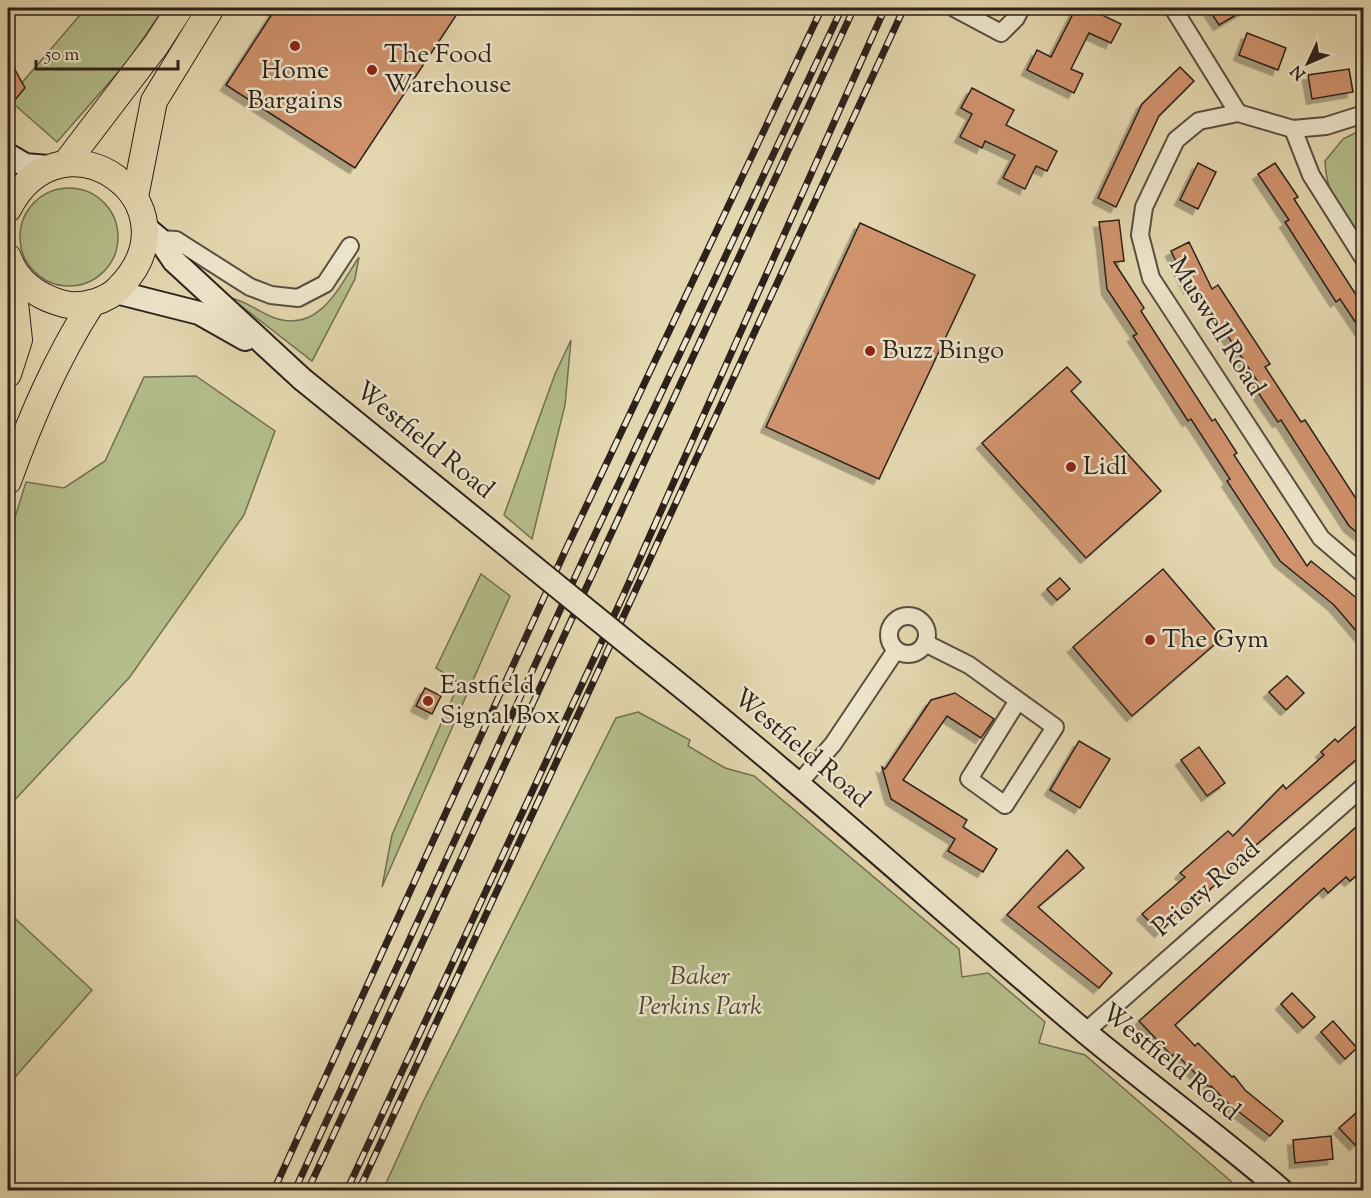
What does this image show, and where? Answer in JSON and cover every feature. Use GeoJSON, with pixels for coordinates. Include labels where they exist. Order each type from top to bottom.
{"type":"FeatureCollection","features":[{"type":"Feature","properties":{"kind":"main road"},"geometry":{"type":"LineString","coordinates":[[57,165],[156,45],[180,8]]}},
{"type":"Feature","properties":{"kind":"main road"},"geometry":{"type":"LineString","coordinates":[[135,197],[154,101],[211,8]]}},
{"type":"Feature","properties":{"kind":"main road"},"geometry":{"type":"LineString","coordinates":[[8,209],[16,192],[31,177],[57,165],[86,164],[105,170],[122,181],[135,197],[152,233],[133,275],[116,292],[92,303],[68,305],[45,299],[25,285],[9,261]]}},
{"type":"Feature","properties":{"kind":"main road"},"geometry":{"type":"LineString","coordinates":[[8,374],[19,340],[9,261]]}},
{"type":"Feature","properties":{"kind":"main road"},"geometry":{"type":"LineString","coordinates":[[8,481],[34,411],[69,339],[92,303]]}},
{"type":"Feature","properties":{"kind":"street"},"geometry":{"type":"LineString","coordinates":[[954,8],[1001,33],[1021,8]]}},
{"type":"Feature","properties":{"kind":"street"},"geometry":{"type":"LineString","coordinates":[[1173,8],[1238,112],[1293,129],[1326,126],[1364,114]]}},
{"type":"Feature","properties":{"kind":"street","name":"Muswell Road"},"geometry":{"type":"LineString","coordinates":[[1238,112],[1199,121],[1176,140],[1144,207],[1140,235],[1151,278],[1320,538],[1364,575]]}},
{"type":"Feature","properties":{"kind":"street"},"geometry":{"type":"LineString","coordinates":[[1293,129],[1311,176],[1364,259]]}},
{"type":"Feature","properties":{"kind":"street"},"geometry":{"type":"LineString","coordinates":[[8,155],[25,165],[57,165]]}},
{"type":"Feature","properties":{"kind":"street"},"geometry":{"type":"LineString","coordinates":[[152,233],[177,240],[250,286],[272,295],[298,298],[324,284],[350,246]]}},
{"type":"Feature","properties":{"kind":"street","name":"Westfield Road"},"geometry":{"type":"LineString","coordinates":[[152,233],[174,261],[277,358],[799,783],[1085,1032],[1281,1191]]}},
{"type":"Feature","properties":{"kind":"street","name":"Westfield Road"},"geometry":{"type":"LineString","coordinates":[[116,292],[199,313],[277,358]]}},
{"type":"Feature","properties":{"kind":"street"},"geometry":{"type":"LineString","coordinates":[[906,616],[921,622],[926,632],[925,643],[912,654],[896,650],[891,644],[889,631],[895,621],[906,616]]}},
{"type":"Feature","properties":{"kind":"street"},"geometry":{"type":"LineString","coordinates":[[925,643],[969,665],[1017,702],[1055,727],[1005,805],[969,780],[1017,702]]}},
{"type":"Feature","properties":{"kind":"street"},"geometry":{"type":"LineString","coordinates":[[799,783],[832,744],[896,650]]}},
{"type":"Feature","properties":{"kind":"street","name":"Priory Road"},"geometry":{"type":"LineString","coordinates":[[1085,1032],[1364,786]]}},
{"type":"Feature","properties":{"kind":"green space"},"geometry":{"type":"Polygon","coordinates":[[[86,8],[164,8],[128,61],[57,142],[8,99],[86,8]]]}},
{"type":"Feature","properties":{"kind":"green space"},"geometry":{"type":"Polygon","coordinates":[[[1363,129],[1363,244],[1332,195],[1325,161],[1343,139],[1363,129]]]}},
{"type":"Feature","properties":{"kind":"green space"},"geometry":{"type":"Polygon","coordinates":[[[69,188],[88,191],[104,202],[115,218],[118,237],[115,256],[104,272],[88,283],[69,286],[50,283],[34,272],[23,256],[20,237],[23,218],[34,202],[50,191],[69,188]]]}},
{"type":"Feature","properties":{"kind":"green space"},"geometry":{"type":"Polygon","coordinates":[[[359,257],[355,279],[312,361],[231,298],[278,319],[293,321],[306,319],[327,304],[359,257]]]}},
{"type":"Feature","properties":{"kind":"green space"},"geometry":{"type":"Polygon","coordinates":[[[571,340],[565,405],[532,539],[504,515],[555,374],[571,340]]]}},
{"type":"Feature","properties":{"kind":"green space"},"geometry":{"type":"Polygon","coordinates":[[[196,376],[275,431],[244,515],[129,678],[8,807],[8,540],[26,482],[64,488],[105,461],[144,377],[196,376]]]}},
{"type":"Feature","properties":{"kind":"green space"},"geometry":{"type":"Polygon","coordinates":[[[481,574],[510,596],[382,887],[392,835],[459,683],[436,668],[481,574]]]}},
{"type":"Feature","properties":{"kind":"green space","name":"Baker Perkins Park"},"geometry":{"type":"Polygon","coordinates":[[[638,712],[690,740],[688,746],[725,768],[754,776],[959,949],[962,977],[988,973],[1045,1022],[1039,1043],[1085,1055],[1241,1190],[383,1190],[422,1104],[616,718],[638,712]]]}},
{"type":"Feature","properties":{"kind":"green space"},"geometry":{"type":"Polygon","coordinates":[[[8,912],[92,990],[8,1085],[8,912]]]}},
{"type":"Feature","properties":{"kind":"building","name":"The Food Warehouse"},"geometry":{"type":"Polygon","coordinates":[[[276,8],[461,8],[355,168],[226,85],[276,8]]]}},
{"type":"Feature","properties":{"kind":"building"},"geometry":{"type":"Polygon","coordinates":[[[1076,8],[1101,8],[1098,13],[1121,24],[1111,43],[1089,33],[1071,69],[1083,74],[1074,93],[1027,70],[1037,50],[1051,57],[1076,8]]]}},
{"type":"Feature","properties":{"kind":"building"},"geometry":{"type":"Polygon","coordinates":[[[1208,8],[1248,8],[1219,25],[1208,8]]]}},
{"type":"Feature","properties":{"kind":"building"},"geometry":{"type":"Polygon","coordinates":[[[1247,33],[1286,48],[1278,70],[1239,55],[1247,33]]]}},
{"type":"Feature","properties":{"kind":"building"},"geometry":{"type":"Polygon","coordinates":[[[8,57],[25,88],[8,108],[8,57]]]}},
{"type":"Feature","properties":{"kind":"building"},"geometry":{"type":"Polygon","coordinates":[[[1180,67],[1194,81],[1159,116],[1116,207],[1098,198],[1142,104],[1180,67]]]}},
{"type":"Feature","properties":{"kind":"building"},"geometry":{"type":"Polygon","coordinates":[[[1349,69],[1353,92],[1312,99],[1308,75],[1349,69]]]}},
{"type":"Feature","properties":{"kind":"building"},"geometry":{"type":"Polygon","coordinates":[[[972,88],[1014,110],[1006,125],[1057,151],[1047,171],[1036,166],[1025,189],[1003,178],[1015,155],[985,141],[982,148],[960,137],[972,114],[961,108],[972,88]]]}},
{"type":"Feature","properties":{"kind":"building"},"geometry":{"type":"Polygon","coordinates":[[[1198,163],[1216,172],[1198,209],[1180,200],[1198,163]]]}},
{"type":"Feature","properties":{"kind":"building"},"geometry":{"type":"Polygon","coordinates":[[[1275,163],[1298,197],[1294,199],[1364,307],[1364,335],[1340,299],[1336,302],[1285,222],[1289,220],[1258,174],[1275,163]]]}},
{"type":"Feature","properties":{"kind":"building"},"geometry":{"type":"Polygon","coordinates":[[[1119,220],[1124,261],[1114,262],[1144,308],[1141,311],[1212,421],[1215,419],[1237,453],[1234,455],[1307,566],[1311,561],[1364,604],[1364,640],[1334,605],[1280,561],[1227,481],[1230,479],[1191,419],[1188,421],[1133,336],[1137,334],[1107,289],[1099,222],[1119,220]]]}},
{"type":"Feature","properties":{"kind":"building","name":"Buzz Bingo"},"geometry":{"type":"Polygon","coordinates":[[[860,223],[975,275],[879,479],[766,427],[860,223]]]}},
{"type":"Feature","properties":{"kind":"building"},"geometry":{"type":"Polygon","coordinates":[[[1189,242],[1212,289],[1218,285],[1270,364],[1265,367],[1301,422],[1305,420],[1364,511],[1364,538],[1349,526],[1281,420],[1278,422],[1255,388],[1260,385],[1194,285],[1189,288],[1171,251],[1189,242]]]}},
{"type":"Feature","properties":{"kind":"building","name":"Lidl"},"geometry":{"type":"Polygon","coordinates":[[[1067,367],[1081,382],[1071,391],[1161,491],[1086,558],[982,443],[1067,367]]]}},
{"type":"Feature","properties":{"kind":"building","name":"The Gym"},"geometry":{"type":"Polygon","coordinates":[[[1163,569],[1222,638],[1132,716],[1073,647],[1163,569]]]}},
{"type":"Feature","properties":{"kind":"building"},"geometry":{"type":"Polygon","coordinates":[[[1060,578],[1070,589],[1057,600],[1047,589],[1060,578]]]}},
{"type":"Feature","properties":{"kind":"building"},"geometry":{"type":"Polygon","coordinates":[[[1287,676],[1304,693],[1286,710],[1269,692],[1287,676]]]}},
{"type":"Feature","properties":{"kind":"building","name":"Eastfield Signal Box"},"geometry":{"type":"Polygon","coordinates":[[[425,688],[441,696],[432,714],[416,706],[425,688]]]}},
{"type":"Feature","properties":{"kind":"building"},"geometry":{"type":"Polygon","coordinates":[[[955,693],[994,719],[981,738],[947,716],[903,780],[967,820],[963,827],[997,849],[983,872],[948,851],[955,839],[891,799],[882,767],[885,769],[931,700],[955,693]]]}},
{"type":"Feature","properties":{"kind":"building"},"geometry":{"type":"Polygon","coordinates":[[[1364,719],[1364,753],[1242,857],[1184,913],[1182,910],[1160,932],[1142,914],[1185,877],[1180,873],[1228,831],[1233,836],[1283,785],[1286,789],[1324,755],[1321,752],[1335,739],[1338,742],[1364,719]]]}},
{"type":"Feature","properties":{"kind":"building"},"geometry":{"type":"Polygon","coordinates":[[[1079,741],[1110,759],[1080,808],[1050,790],[1079,741]]]}},
{"type":"Feature","properties":{"kind":"building"},"geometry":{"type":"Polygon","coordinates":[[[1199,747],[1225,783],[1207,796],[1181,760],[1199,747]]]}},
{"type":"Feature","properties":{"kind":"building"},"geometry":{"type":"Polygon","coordinates":[[[1364,820],[1364,869],[1350,881],[1346,877],[1328,893],[1324,888],[1175,1025],[1195,1046],[1198,1043],[1232,1077],[1234,1076],[1245,1090],[1283,1121],[1270,1136],[1230,1105],[1211,1086],[1210,1088],[1175,1053],[1172,1056],[1139,1021],[1364,820]]]}},
{"type":"Feature","properties":{"kind":"building"},"geometry":{"type":"Polygon","coordinates":[[[1067,850],[1084,868],[1038,907],[1112,973],[1099,988],[1007,915],[1067,850]]]}},
{"type":"Feature","properties":{"kind":"building"},"geometry":{"type":"Polygon","coordinates":[[[1292,993],[1315,1017],[1303,1028],[1281,1004],[1292,993]]]}},
{"type":"Feature","properties":{"kind":"building"},"geometry":{"type":"Polygon","coordinates":[[[1333,1021],[1357,1048],[1345,1059],[1321,1032],[1333,1021]]]}},
{"type":"Feature","properties":{"kind":"building"},"geometry":{"type":"Polygon","coordinates":[[[1364,1106],[1364,1137],[1355,1145],[1339,1128],[1364,1106]]]}},
{"type":"Feature","properties":{"kind":"building"},"geometry":{"type":"Polygon","coordinates":[[[1331,1136],[1333,1159],[1295,1163],[1293,1140],[1331,1136]]]}},
{"type":"Feature","properties":{"kind":"railway"},"geometry":{"type":"LineString","coordinates":[[274,1190],[566,549],[822,8]]}},
{"type":"Feature","properties":{"kind":"railway"},"geometry":{"type":"LineString","coordinates":[[295,1190],[582,562],[842,8]]}},
{"type":"Feature","properties":{"kind":"railway"},"geometry":{"type":"LineString","coordinates":[[308,1190],[854,8]]}},
{"type":"Feature","properties":{"kind":"railway"},"geometry":{"type":"LineString","coordinates":[[347,1190],[623,596],[885,8]]}},
{"type":"Feature","properties":{"kind":"railway"},"geometry":{"type":"LineString","coordinates":[[359,1190],[904,8]]}},
{"type":"Feature","properties":{"kind":"place","name":"Home Bargains"},"geometry":{"type":"Point","coordinates":[295,46]}},
{"type":"Feature","properties":{"kind":"place","name":"The Food Warehouse"},"geometry":{"type":"Point","coordinates":[372,70]}},
{"type":"Feature","properties":{"kind":"place","name":"Buzz Bingo"},"geometry":{"type":"Point","coordinates":[870,351]}},
{"type":"Feature","properties":{"kind":"place","name":"Lidl"},"geometry":{"type":"Point","coordinates":[1071,467]}},
{"type":"Feature","properties":{"kind":"place","name":"The Gym"},"geometry":{"type":"Point","coordinates":[1150,640]}},
{"type":"Feature","properties":{"kind":"place","name":"Eastfield Signal Box"},"geometry":{"type":"Point","coordinates":[428,701]}}]}
